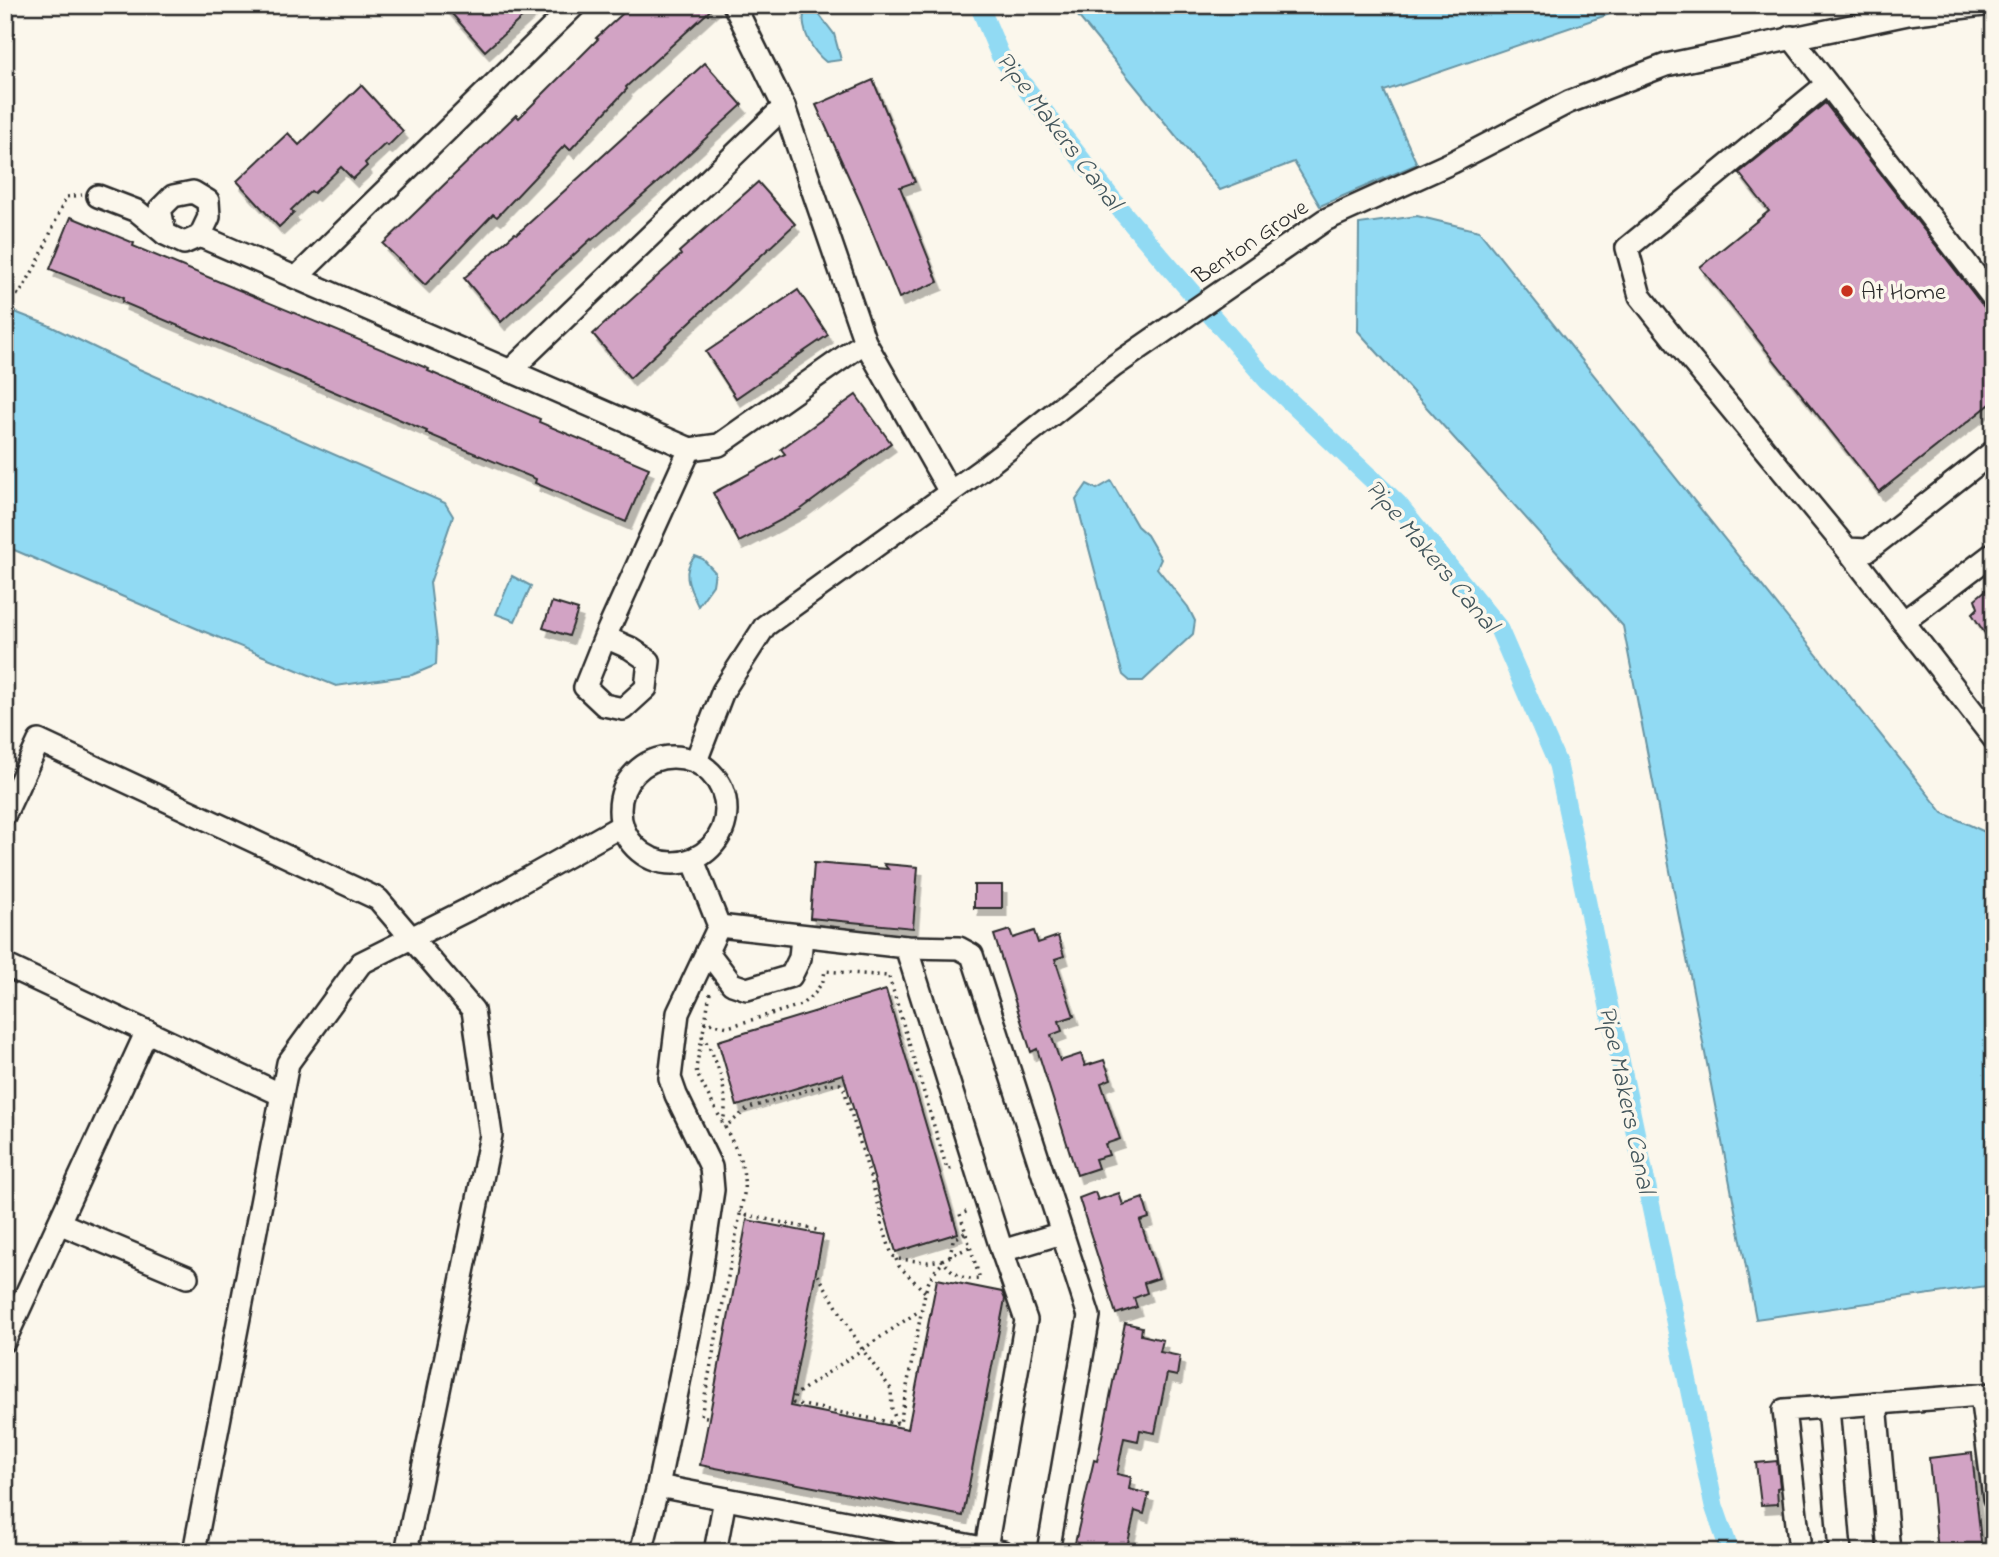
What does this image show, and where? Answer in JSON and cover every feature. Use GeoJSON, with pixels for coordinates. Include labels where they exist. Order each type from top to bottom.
{"type":"FeatureCollection","features":[{"type":"Feature","properties":{"kind":"street"},"geometry":{"type":"LineString","coordinates":[[297,277],[575,5]]}},
{"type":"Feature","properties":{"kind":"street"},"geometry":{"type":"LineString","coordinates":[[734,5],[783,107],[865,342],[950,492]]}},
{"type":"Feature","properties":{"kind":"street","name":"Benton Grove"},"geometry":{"type":"LineString","coordinates":[[696,761],[723,691],[765,626],[988,465],[1114,366],[1325,220],[1423,175],[1569,102],[1665,65],[1908,14],[1983,5]]}},
{"type":"Feature","properties":{"kind":"street"},"geometry":{"type":"LineString","coordinates":[[1791,37],[1994,299]]}},
{"type":"Feature","properties":{"kind":"street"},"geometry":{"type":"LineString","coordinates":[[1827,84],[1627,248],[1640,296],[1847,549],[1994,739]]}},
{"type":"Feature","properties":{"kind":"street"},"geometry":{"type":"LineString","coordinates":[[510,371],[783,107]]}},
{"type":"Feature","properties":{"kind":"street"},"geometry":{"type":"LineString","coordinates":[[98,197],[136,211],[165,234],[184,243],[200,236],[209,217],[208,201],[193,192],[173,196],[160,209],[165,234]]}},
{"type":"Feature","properties":{"kind":"street"},"geometry":{"type":"LineString","coordinates":[[200,236],[690,450],[719,445],[865,342]]}},
{"type":"Feature","properties":{"kind":"street"},"geometry":{"type":"LineString","coordinates":[[605,637],[690,450]]}},
{"type":"Feature","properties":{"kind":"street"},"geometry":{"type":"LineString","coordinates":[[1847,549],[1868,550],[1994,451]]}},
{"type":"Feature","properties":{"kind":"street"},"geometry":{"type":"LineString","coordinates":[[1903,622],[1994,553]]}},
{"type":"Feature","properties":{"kind":"street"},"geometry":{"type":"LineString","coordinates":[[5,814],[39,741],[378,899],[473,1010],[491,1135],[406,1552]]}},
{"type":"Feature","properties":{"kind":"street"},"geometry":{"type":"LineString","coordinates":[[679,756],[696,761],[710,771],[721,786],[726,803],[726,820],[719,837],[708,851],[693,860],[676,864],[658,862],[642,855],[629,842],[621,826],[619,808],[622,791],[631,776],[645,764],[661,758],[679,756]]}},
{"type":"Feature","properties":{"kind":"street"},"geometry":{"type":"LineString","coordinates":[[194,1552],[288,1063],[361,963],[508,890],[621,826]]}},
{"type":"Feature","properties":{"kind":"street"},"geometry":{"type":"LineString","coordinates":[[641,1552],[658,1486],[699,1284],[713,1190],[711,1167],[670,1078],[678,1013],[719,926],[693,860]]}},
{"type":"Feature","properties":{"kind":"street"},"geometry":{"type":"LineString","coordinates":[[719,926],[908,953],[959,948],[972,954],[1088,1316],[1048,1552]]}},
{"type":"Feature","properties":{"kind":"street"},"geometry":{"type":"LineString","coordinates":[[708,951],[732,984],[747,989],[791,976],[800,958],[802,936]]}},
{"type":"Feature","properties":{"kind":"street"},"geometry":{"type":"LineString","coordinates":[[658,1486],[995,1550],[1026,1320],[908,953]]}},
{"type":"Feature","properties":{"kind":"street"},"geometry":{"type":"LineString","coordinates":[[5,965],[282,1095]]}},
{"type":"Feature","properties":{"kind":"street"},"geometry":{"type":"LineString","coordinates":[[5,1340],[147,1031]]}},
{"type":"Feature","properties":{"kind":"street"},"geometry":{"type":"LineString","coordinates":[[59,1223],[187,1277]]}},
{"type":"Feature","properties":{"kind":"street"},"geometry":{"type":"LineString","coordinates":[[1002,1251],[1062,1233]]}},
{"type":"Feature","properties":{"kind":"street"},"geometry":{"type":"LineString","coordinates":[[1799,1541],[1784,1410],[1988,1394],[1994,1498]]}},
{"type":"Feature","properties":{"kind":"street"},"geometry":{"type":"LineString","coordinates":[[1876,1403],[1889,1552]]}},
{"type":"Feature","properties":{"kind":"street"},"geometry":{"type":"LineString","coordinates":[[1828,1407],[1840,1552]]}},
{"type":"Feature","properties":{"kind":"street"},"geometry":{"type":"LineString","coordinates":[[715,1552],[725,1499]]}},
{"type":"Feature","properties":{"kind":"path"},"geometry":{"type":"LineString","coordinates":[[5,287],[19,295],[38,262],[66,197],[77,194],[98,197]]}},
{"type":"Feature","properties":{"kind":"path"},"geometry":{"type":"LineString","coordinates":[[908,953],[888,976],[947,1169],[974,1163]]}},
{"type":"Feature","properties":{"kind":"path"},"geometry":{"type":"LineString","coordinates":[[705,1022],[697,1074],[744,1168],[744,1194],[701,1416],[707,1417]]}},
{"type":"Feature","properties":{"kind":"path"},"geometry":{"type":"LineString","coordinates":[[702,1036],[709,1045],[725,1097],[724,1125]]}},
{"type":"Feature","properties":{"kind":"path"},"geometry":{"type":"LineString","coordinates":[[724,1125],[749,1108],[827,1084],[840,1084],[844,1088],[892,1255],[925,1293]]}},
{"type":"Feature","properties":{"kind":"path"},"geometry":{"type":"LineString","coordinates":[[895,1257],[906,1261],[943,1261],[959,1276],[980,1279],[960,1214],[988,1206]]}},
{"type":"Feature","properties":{"kind":"path"},"geometry":{"type":"LineString","coordinates":[[740,1211],[747,1215],[817,1230]]}},
{"type":"Feature","properties":{"kind":"path"},"geometry":{"type":"LineString","coordinates":[[950,1256],[953,1240],[966,1232]]}},
{"type":"Feature","properties":{"kind":"path"},"geometry":{"type":"LineString","coordinates":[[922,1309],[795,1395],[793,1403],[901,1423],[930,1278],[943,1261],[971,1247]]}},
{"type":"Feature","properties":{"kind":"path"},"geometry":{"type":"LineString","coordinates":[[818,1275],[862,1349],[891,1389],[892,1409],[897,1423]]}},
{"type":"Feature","properties":{"kind":"water"},"geometry":{"type":"Polygon","coordinates":[[[1069,5],[1636,5],[1384,91],[1417,164],[1320,206],[1294,162],[1220,190],[1069,5]]]}},
{"type":"Feature","properties":{"kind":"water"},"geometry":{"type":"Polygon","coordinates":[[[815,9],[834,34],[841,60],[826,62],[809,40],[804,27],[804,13],[815,9]]]}},
{"type":"Feature","properties":{"kind":"water"},"geometry":{"type":"Polygon","coordinates":[[[1417,216],[1479,231],[1943,813],[1994,836],[1994,1075],[1988,1085],[1994,1109],[1994,1285],[1756,1319],[1623,626],[1358,331],[1359,224],[1417,216]]]}},
{"type":"Feature","properties":{"kind":"water"},"geometry":{"type":"Polygon","coordinates":[[[5,310],[48,325],[139,369],[445,503],[453,516],[430,583],[437,642],[436,665],[412,675],[336,686],[5,546],[5,310]]]}},
{"type":"Feature","properties":{"kind":"water"},"geometry":{"type":"Polygon","coordinates":[[[1111,481],[1137,526],[1147,535],[1161,559],[1157,568],[1188,607],[1195,621],[1193,634],[1143,681],[1130,681],[1123,675],[1076,500],[1087,484],[1097,489],[1111,481]]]}},
{"type":"Feature","properties":{"kind":"water"},"geometry":{"type":"Polygon","coordinates":[[[695,556],[703,559],[715,572],[713,585],[698,606],[687,574],[690,562],[695,556]]]}},
{"type":"Feature","properties":{"kind":"water"},"geometry":{"type":"Polygon","coordinates":[[[512,576],[531,586],[515,621],[496,614],[512,576]]]}},
{"type":"Feature","properties":{"kind":"building"},"geometry":{"type":"Polygon","coordinates":[[[444,5],[536,5],[485,51],[444,5]]]}},
{"type":"Feature","properties":{"kind":"building"},"geometry":{"type":"Polygon","coordinates":[[[632,5],[716,5],[626,87],[570,150],[565,145],[497,217],[493,214],[425,285],[383,244],[516,115],[519,118],[598,39],[596,38],[632,5]]]}},
{"type":"Feature","properties":{"kind":"building"},"geometry":{"type":"Polygon","coordinates":[[[705,63],[742,105],[501,322],[464,278],[517,234],[705,63]]]}},
{"type":"Feature","properties":{"kind":"building"},"geometry":{"type":"Polygon","coordinates":[[[873,80],[915,182],[900,187],[938,282],[899,298],[861,204],[816,105],[873,80]]]}},
{"type":"Feature","properties":{"kind":"building"},"geometry":{"type":"Polygon","coordinates":[[[361,85],[403,131],[365,163],[367,166],[353,179],[341,167],[314,193],[311,191],[291,210],[294,213],[279,227],[237,181],[288,133],[299,145],[361,85]]]}},
{"type":"Feature","properties":{"kind":"building","name":"At Home"},"geometry":{"type":"Polygon","coordinates":[[[1825,103],[1984,307],[1994,315],[1994,401],[1879,492],[1700,267],[1769,211],[1739,173],[1825,103]]]}},
{"type":"Feature","properties":{"kind":"building"},"geometry":{"type":"Polygon","coordinates":[[[758,182],[795,224],[630,378],[593,334],[758,182]]]}},
{"type":"Feature","properties":{"kind":"building"},"geometry":{"type":"Polygon","coordinates":[[[71,217],[134,243],[133,246],[429,369],[428,371],[540,419],[539,422],[649,468],[626,522],[535,483],[536,479],[426,433],[427,431],[122,302],[123,298],[50,269],[71,217]]]}},
{"type":"Feature","properties":{"kind":"building"},"geometry":{"type":"Polygon","coordinates":[[[798,290],[828,335],[736,398],[706,352],[798,290]]]}},
{"type":"Feature","properties":{"kind":"building"},"geometry":{"type":"Polygon","coordinates":[[[856,395],[891,443],[800,510],[739,542],[713,493],[785,454],[781,449],[856,395]]]}},
{"type":"Feature","properties":{"kind":"building"},"geometry":{"type":"Polygon","coordinates":[[[1987,589],[1994,596],[1994,647],[1972,614],[1978,608],[1975,599],[1987,589]]]}},
{"type":"Feature","properties":{"kind":"building"},"geometry":{"type":"Polygon","coordinates":[[[552,602],[578,610],[569,636],[543,628],[552,602]]]}},
{"type":"Feature","properties":{"kind":"building"},"geometry":{"type":"Polygon","coordinates":[[[814,863],[888,869],[884,864],[918,867],[913,928],[810,918],[814,863]]]}},
{"type":"Feature","properties":{"kind":"building"},"geometry":{"type":"Polygon","coordinates":[[[974,885],[1002,885],[1002,908],[974,908],[974,885]]]}},
{"type":"Feature","properties":{"kind":"building"},"geometry":{"type":"Polygon","coordinates":[[[1010,930],[1013,938],[1034,931],[1038,943],[1058,936],[1064,956],[1055,959],[1074,1016],[1059,1021],[1062,1031],[1051,1035],[1060,1061],[1081,1054],[1085,1066],[1104,1060],[1111,1079],[1101,1083],[1120,1139],[1105,1144],[1109,1155],[1095,1159],[1098,1168],[1077,1175],[1037,1049],[1031,1052],[994,935],[1010,930]]]}},
{"type":"Feature","properties":{"kind":"building"},"geometry":{"type":"Polygon","coordinates":[[[886,990],[958,1233],[896,1252],[843,1074],[737,1106],[718,1041],[886,990]]]}},
{"type":"Feature","properties":{"kind":"building"},"geometry":{"type":"Polygon","coordinates":[[[1095,1192],[1098,1200],[1119,1193],[1123,1205],[1143,1198],[1149,1218],[1140,1221],[1159,1278],[1144,1283],[1147,1293],[1134,1298],[1137,1307],[1116,1314],[1079,1198],[1095,1192]]]}},
{"type":"Feature","properties":{"kind":"building"},"geometry":{"type":"Polygon","coordinates":[[[747,1220],[823,1235],[790,1406],[908,1429],[937,1279],[1002,1292],[1005,1299],[963,1516],[700,1465],[747,1220]]]}},
{"type":"Feature","properties":{"kind":"building"},"geometry":{"type":"Polygon","coordinates":[[[1125,1323],[1142,1327],[1141,1335],[1163,1340],[1160,1352],[1180,1356],[1177,1376],[1167,1374],[1155,1433],[1140,1430],[1138,1441],[1124,1438],[1117,1474],[1131,1477],[1129,1489],[1149,1494],[1144,1514],[1135,1511],[1126,1552],[1073,1552],[1094,1460],[1097,1461],[1125,1323]]]}},
{"type":"Feature","properties":{"kind":"building"},"geometry":{"type":"Polygon","coordinates":[[[1972,1453],[1982,1552],[1938,1552],[1929,1458],[1972,1453]]]}},
{"type":"Feature","properties":{"kind":"building"},"geometry":{"type":"Polygon","coordinates":[[[1777,1461],[1780,1487],[1777,1488],[1778,1504],[1761,1505],[1756,1463],[1777,1461]]]}},
{"type":"Feature","properties":{"kind":"waterway","name":"Pipe Makers Canal"},"geometry":{"type":"LineString","coordinates":[[979,5],[1000,55],[1123,213],[1267,380],[1398,504],[1498,627],[1558,765],[1714,1506],[1730,1552]]}},
{"type":"Feature","properties":{"kind":"place","name":"At Home"},"geometry":{"type":"Point","coordinates":[1847,291]}}]}
